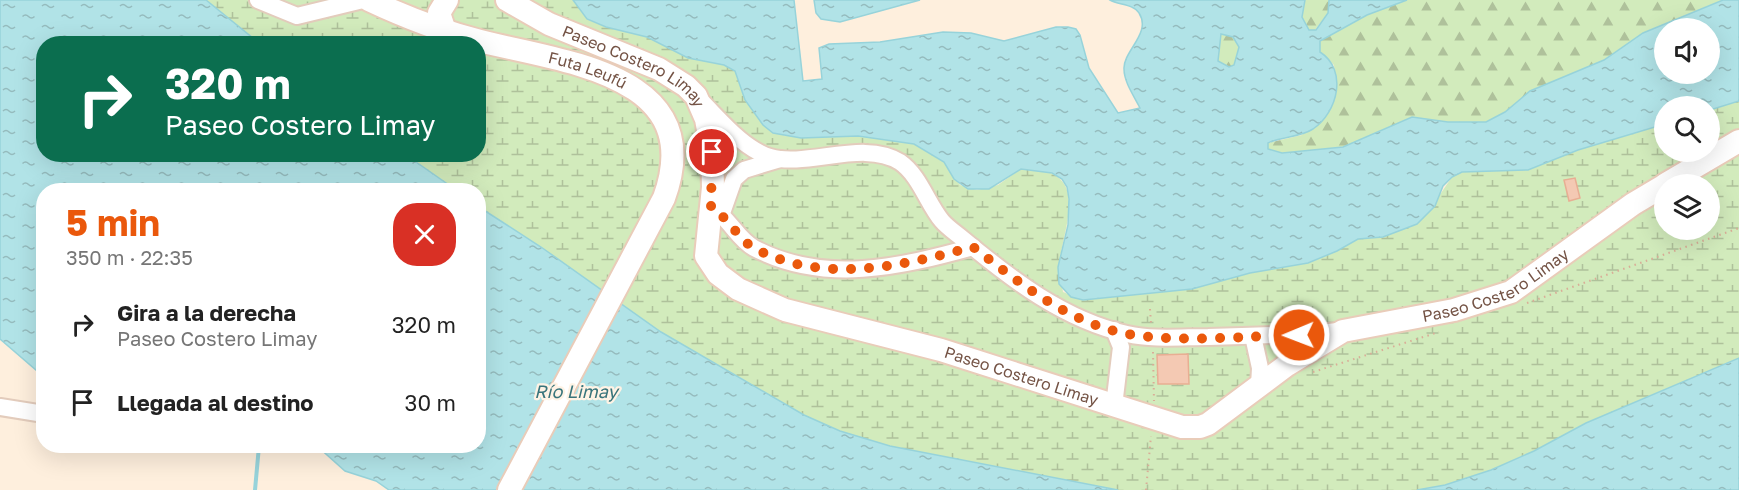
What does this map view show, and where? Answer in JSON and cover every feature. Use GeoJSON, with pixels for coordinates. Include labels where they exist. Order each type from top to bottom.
{"type":"FeatureCollection","features":[{"type":"Feature","properties":{"kind":"street"},"geometry":{"type":"LineString","coordinates":[[258,0],[297,16],[363,0]]}},
{"type":"Feature","properties":{"kind":"street","name":"Futa Leufú"},"geometry":{"type":"LineString","coordinates":[[369,0],[445,32],[462,36]]}},
{"type":"Feature","properties":{"kind":"street"},"geometry":{"type":"LineString","coordinates":[[445,32],[439,13],[447,0]]}},
{"type":"Feature","properties":{"kind":"street","name":"Paseo Costero Limay"},"geometry":{"type":"LineString","coordinates":[[507,0],[549,24],[659,69],[686,86],[696,96],[710,136],[716,211],[706,256],[718,274],[753,297],[803,315],[941,350],[1182,427],[1200,427],[1293,360],[1343,331],[1454,310],[1511,292],[1633,204],[1654,192]]}},
{"type":"Feature","properties":{"kind":"street","name":"Futa Leufú"},"geometry":{"type":"LineString","coordinates":[[486,42],[579,64],[625,83],[654,105],[668,129],[673,156],[672,171],[664,198],[509,490]]}},
{"type":"Feature","properties":{"kind":"street"},"geometry":{"type":"LineString","coordinates":[[696,96],[754,149],[780,159]]}},
{"type":"Feature","properties":{"kind":"street","name":"Paseo Costero Limay"},"geometry":{"type":"LineString","coordinates":[[1684,174],[1739,141]]}},
{"type":"Feature","properties":{"kind":"street"},"geometry":{"type":"LineString","coordinates":[[973,247],[933,258],[879,267],[815,269],[795,265],[753,247],[716,211],[734,179],[744,170],[780,159],[840,154],[882,155],[900,162],[914,176],[943,222],[973,247],[1048,303],[1114,330],[1163,337],[1253,336],[1343,331]]}},
{"type":"Feature","properties":{"kind":"street"},"geometry":{"type":"LineString","coordinates":[[1114,330],[1121,347],[1114,406]]}},
{"type":"Feature","properties":{"kind":"street"},"geometry":{"type":"LineString","coordinates":[[1253,336],[1258,347],[1260,368],[1258,386]]}},
{"type":"Feature","properties":{"kind":"street"},"geometry":{"type":"LineString","coordinates":[[0,407],[36,413]]}},
{"type":"Feature","properties":{"kind":"green space"},"geometry":{"type":"Polygon","coordinates":[[[206,0],[573,0],[587,19],[606,27],[647,37],[688,58],[724,65],[735,71],[745,100],[757,114],[785,136],[858,136],[914,144],[944,162],[960,185],[977,190],[998,185],[1021,169],[1043,171],[1058,177],[1066,187],[1069,200],[1059,264],[1063,292],[1083,300],[1192,289],[1250,273],[1291,266],[1337,251],[1358,239],[1370,237],[1439,196],[1452,177],[1462,172],[1528,170],[1578,150],[1654,127],[1654,162],[1720,162],[1720,107],[1739,101],[1739,358],[1586,423],[1534,451],[1491,470],[1445,485],[1417,490],[1118,490],[889,446],[840,431],[804,415],[713,365],[661,332],[541,247],[486,212],[486,183],[446,183],[416,162],[486,162],[486,36],[250,36],[206,0]]]}},
{"type":"Feature","properties":{"kind":"green space"},"geometry":{"type":"Polygon","coordinates":[[[1305,0],[1329,0],[1328,13],[1315,30],[1309,30],[1302,17],[1305,0]]]}},
{"type":"Feature","properties":{"kind":"green space"},"geometry":{"type":"Polygon","coordinates":[[[1407,0],[1723,0],[1679,18],[1654,18],[1654,28],[1643,33],[1604,60],[1530,91],[1505,112],[1486,122],[1448,122],[1412,117],[1343,147],[1282,153],[1268,149],[1268,143],[1302,135],[1336,90],[1334,65],[1320,52],[1320,41],[1367,15],[1407,0]]]}},
{"type":"Feature","properties":{"kind":"green space"},"geometry":{"type":"Polygon","coordinates":[[[1221,34],[1233,37],[1239,47],[1234,65],[1229,67],[1218,61],[1221,34]]]}},
{"type":"Feature","properties":{"kind":"water"},"geometry":{"type":"Polygon","coordinates":[[[0,0],[206,0],[250,36],[36,36],[36,162],[416,162],[446,183],[36,183],[36,370],[0,339],[0,0]]]}},
{"type":"Feature","properties":{"kind":"water"},"geometry":{"type":"Polygon","coordinates":[[[573,0],[794,0],[803,81],[822,79],[819,48],[829,44],[880,42],[943,32],[971,33],[1004,41],[1056,27],[1068,27],[1076,29],[1080,35],[1089,68],[1118,113],[1140,108],[1127,84],[1124,69],[1128,55],[1140,35],[1142,20],[1137,10],[1110,0],[1305,0],[1302,17],[1309,30],[1316,30],[1328,13],[1329,0],[1407,0],[1367,15],[1320,41],[1320,52],[1329,60],[1337,80],[1334,102],[1322,122],[1313,129],[1268,143],[1268,149],[1282,153],[1343,147],[1412,117],[1448,122],[1486,122],[1505,112],[1530,91],[1604,60],[1643,33],[1654,28],[1654,84],[1720,84],[1720,18],[1679,18],[1723,0],[1739,0],[1739,101],[1720,107],[1720,96],[1654,96],[1654,127],[1578,150],[1528,170],[1462,172],[1452,177],[1443,186],[1435,206],[1417,224],[1383,237],[1358,239],[1308,263],[1250,273],[1192,289],[1083,300],[1071,297],[1059,284],[1058,267],[1068,225],[1069,199],[1067,187],[1062,179],[1052,173],[1021,169],[989,189],[968,189],[954,179],[944,162],[914,144],[858,136],[801,138],[773,133],[763,125],[745,100],[735,71],[724,65],[688,58],[647,37],[606,27],[587,19],[573,0]],[[1221,34],[1218,61],[1229,67],[1234,65],[1239,47],[1233,37],[1221,34]]]}},
{"type":"Feature","properties":{"kind":"water"},"geometry":{"type":"Polygon","coordinates":[[[814,0],[920,0],[840,22],[821,19],[816,13],[814,0]]]}},
{"type":"Feature","properties":{"kind":"water","name":"Río Limay"},"geometry":{"type":"Polygon","coordinates":[[[486,212],[541,247],[661,332],[804,415],[840,431],[890,446],[1118,490],[389,490],[376,481],[345,471],[325,453],[486,453],[486,212]]]}},
{"type":"Feature","properties":{"kind":"water"},"geometry":{"type":"Polygon","coordinates":[[[1739,358],[1739,490],[1417,490],[1445,485],[1491,470],[1534,451],[1586,423],[1739,358]]]}},
{"type":"Feature","properties":{"kind":"building"},"geometry":{"type":"Polygon","coordinates":[[[1575,178],[1580,198],[1569,201],[1564,180],[1575,178]]]}},
{"type":"Feature","properties":{"kind":"building"},"geometry":{"type":"Polygon","coordinates":[[[1188,354],[1189,384],[1158,384],[1157,355],[1188,354]]]}},
{"type":"Feature","properties":{"kind":"waterway"},"geometry":{"type":"LineString","coordinates":[[255,490],[258,453]]}},
{"type":"Feature","properties":{"kind":"route"},"geometry":{"type":"LineString","coordinates":[[712,152],[711,209],[722,213],[732,228],[753,247],[795,265],[815,269],[879,267],[933,258],[973,247],[1048,303],[1094,324],[1128,334],[1163,337],[1299,335]]}}]}
